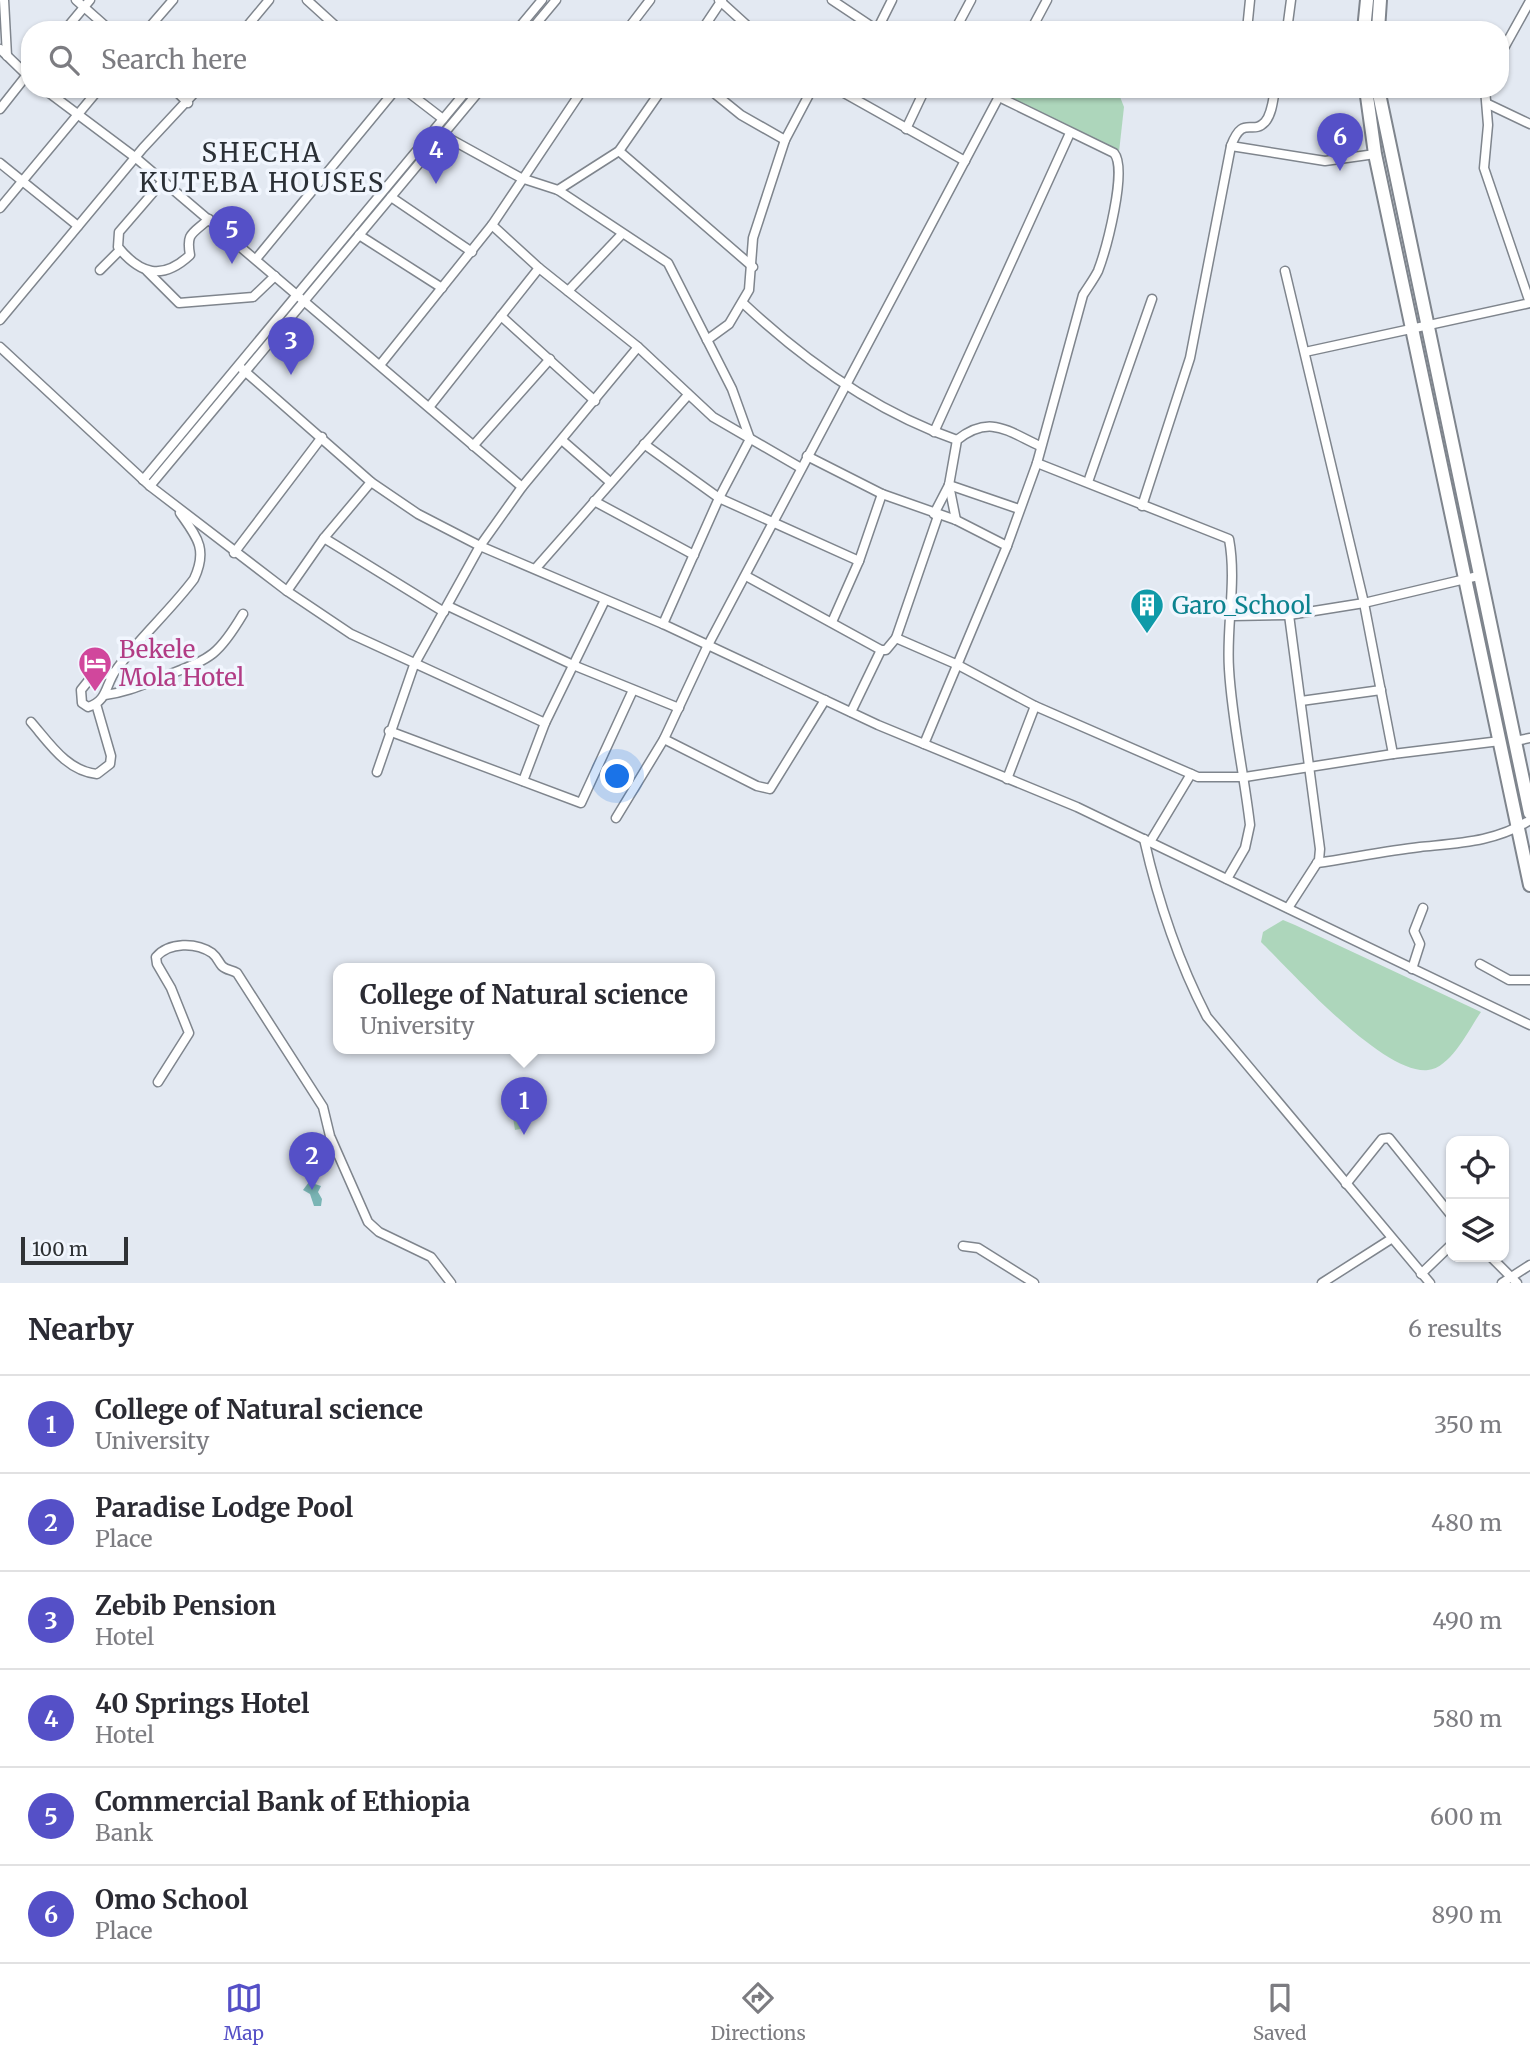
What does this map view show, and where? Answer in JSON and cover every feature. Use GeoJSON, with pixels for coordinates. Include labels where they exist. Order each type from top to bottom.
{"type":"FeatureCollection","features":[{"type":"Feature","properties":{"kind":"highway"},"geometry":{"type":"LineString","coordinates":[[1365,21],[1367,0]]}},
{"type":"Feature","properties":{"kind":"highway"},"geometry":{"type":"LineString","coordinates":[[1379,21],[1380,0]]}},
{"type":"Feature","properties":{"kind":"highway"},"geometry":{"type":"LineString","coordinates":[[1367,98],[1375,154],[1530,885]]}},
{"type":"Feature","properties":{"kind":"highway"},"geometry":{"type":"LineString","coordinates":[[1380,98],[1478,576],[1530,813]]}},
{"type":"Feature","properties":{"kind":"street"},"geometry":{"type":"LineString","coordinates":[[4,0],[7,56]]}},
{"type":"Feature","properties":{"kind":"street"},"geometry":{"type":"LineString","coordinates":[[76,0],[87,3],[102,21]]}},
{"type":"Feature","properties":{"kind":"street"},"geometry":{"type":"LineString","coordinates":[[155,21],[173,0]]}},
{"type":"Feature","properties":{"kind":"street"},"geometry":{"type":"LineString","coordinates":[[252,21],[269,0]]}},
{"type":"Feature","properties":{"kind":"street"},"geometry":{"type":"LineString","coordinates":[[307,0],[330,21]]}},
{"type":"Feature","properties":{"kind":"street"},"geometry":{"type":"LineString","coordinates":[[524,21],[542,0]]}},
{"type":"Feature","properties":{"kind":"street"},"geometry":{"type":"LineString","coordinates":[[538,21],[555,0]]}},
{"type":"Feature","properties":{"kind":"street"},"geometry":{"type":"LineString","coordinates":[[634,21],[650,0]]}},
{"type":"Feature","properties":{"kind":"street"},"geometry":{"type":"LineString","coordinates":[[708,21],[721,0],[743,21]]}},
{"type":"Feature","properties":{"kind":"street"},"geometry":{"type":"LineString","coordinates":[[832,0],[864,21]]}},
{"type":"Feature","properties":{"kind":"street"},"geometry":{"type":"LineString","coordinates":[[882,21],[892,0]]}},
{"type":"Feature","properties":{"kind":"street"},"geometry":{"type":"LineString","coordinates":[[960,21],[971,0]]}},
{"type":"Feature","properties":{"kind":"street"},"geometry":{"type":"LineString","coordinates":[[1036,21],[1047,0]]}},
{"type":"Feature","properties":{"kind":"street"},"geometry":{"type":"LineString","coordinates":[[1248,21],[1250,0]]}},
{"type":"Feature","properties":{"kind":"street"},"geometry":{"type":"LineString","coordinates":[[1288,21],[1291,0]]}},
{"type":"Feature","properties":{"kind":"street"},"geometry":{"type":"LineString","coordinates":[[1509,39],[1530,1]]}},
{"type":"Feature","properties":{"kind":"street"},"geometry":{"type":"LineString","coordinates":[[72,21],[87,3]]}},
{"type":"Feature","properties":{"kind":"street"},"geometry":{"type":"LineString","coordinates":[[0,49],[21,67]]}},
{"type":"Feature","properties":{"kind":"street"},"geometry":{"type":"LineString","coordinates":[[0,109],[21,84]]}},
{"type":"Feature","properties":{"kind":"street"},"geometry":{"type":"LineString","coordinates":[[55,98],[136,158],[522,487]]}},
{"type":"Feature","properties":{"kind":"street"},"geometry":{"type":"LineString","coordinates":[[0,208],[92,98]]}},
{"type":"Feature","properties":{"kind":"street"},"geometry":{"type":"LineString","coordinates":[[183,98],[188,103]]}},
{"type":"Feature","properties":{"kind":"street"},"geometry":{"type":"LineString","coordinates":[[0,320],[136,158],[192,98]]}},
{"type":"Feature","properties":{"kind":"street"},"geometry":{"type":"LineString","coordinates":[[256,259],[389,98]]}},
{"type":"Feature","properties":{"kind":"street"},"geometry":{"type":"LineString","coordinates":[[416,98],[443,119]]}},
{"type":"Feature","properties":{"kind":"street"},"geometry":{"type":"LineString","coordinates":[[147,483],[300,300],[460,98]]}},
{"type":"Feature","properties":{"kind":"street"},"geometry":{"type":"LineString","coordinates":[[300,300],[359,235],[474,98]]}},
{"type":"Feature","properties":{"kind":"street"},"geometry":{"type":"LineString","coordinates":[[380,365],[492,225],[577,98]]}},
{"type":"Feature","properties":{"kind":"street"},"geometry":{"type":"LineString","coordinates":[[558,190],[619,151],[656,98]]}},
{"type":"Feature","properties":{"kind":"street"},"geometry":{"type":"LineString","coordinates":[[720,98],[741,115],[785,141]]}},
{"type":"Feature","properties":{"kind":"street"},"geometry":{"type":"LineString","coordinates":[[707,340],[729,324],[744,304],[753,267],[753,238],[785,141],[807,98]]}},
{"type":"Feature","properties":{"kind":"street"},"geometry":{"type":"LineString","coordinates":[[852,98],[965,161]]}},
{"type":"Feature","properties":{"kind":"street"},"geometry":{"type":"LineString","coordinates":[[905,129],[920,98]]}},
{"type":"Feature","properties":{"kind":"street"},"geometry":{"type":"LineString","coordinates":[[616,818],[664,739],[707,647],[998,98]]}},
{"type":"Feature","properties":{"kind":"street"},"geometry":{"type":"LineString","coordinates":[[924,744],[1007,546],[1037,463],[1083,295],[1097,272],[1118,185],[1120,163],[1114,153],[1070,133],[1010,98]]}},
{"type":"Feature","properties":{"kind":"street"},"geometry":{"type":"LineString","coordinates":[[1142,506],[1190,358],[1231,146],[1242,127],[1261,125],[1266,121],[1272,98]]}},
{"type":"Feature","properties":{"kind":"street"},"geometry":{"type":"LineString","coordinates":[[1305,352],[1530,303],[1484,168],[1487,98]]}},
{"type":"Feature","properties":{"kind":"street"},"geometry":{"type":"LineString","coordinates":[[1488,104],[1530,124]]}},
{"type":"Feature","properties":{"kind":"street"},"geometry":{"type":"LineString","coordinates":[[934,432],[1070,133]]}},
{"type":"Feature","properties":{"kind":"street"},"geometry":{"type":"LineString","coordinates":[[443,135],[521,178],[558,190],[672,267],[732,389],[750,439],[719,498],[663,624]]}},
{"type":"Feature","properties":{"kind":"street"},"geometry":{"type":"LineString","coordinates":[[1231,146],[1325,161],[1375,154]]}},
{"type":"Feature","properties":{"kind":"street"},"geometry":{"type":"LineString","coordinates":[[619,151],[753,267]]}},
{"type":"Feature","properties":{"kind":"street"},"geometry":{"type":"LineString","coordinates":[[0,163],[78,226]]}},
{"type":"Feature","properties":{"kind":"street"},"geometry":{"type":"LineString","coordinates":[[163,181],[119,232],[117,243],[120,250],[136,266],[147,271],[162,289],[179,303],[253,296],[275,276]]}},
{"type":"Feature","properties":{"kind":"street"},"geometry":{"type":"LineString","coordinates":[[391,197],[472,252]]}},
{"type":"Feature","properties":{"kind":"street"},"geometry":{"type":"LineString","coordinates":[[147,271],[177,266],[190,255],[186,245],[188,237],[209,219]]}},
{"type":"Feature","properties":{"kind":"street"},"geometry":{"type":"LineString","coordinates":[[492,225],[539,268],[638,347],[713,417],[801,468]]}},
{"type":"Feature","properties":{"kind":"street"},"geometry":{"type":"LineString","coordinates":[[568,291],[622,234]]}},
{"type":"Feature","properties":{"kind":"street"},"geometry":{"type":"LineString","coordinates":[[359,235],[442,288]]}},
{"type":"Feature","properties":{"kind":"street"},"geometry":{"type":"LineString","coordinates":[[100,270],[120,250]]}},
{"type":"Feature","properties":{"kind":"street"},"geometry":{"type":"LineString","coordinates":[[430,407],[539,268]]}},
{"type":"Feature","properties":{"kind":"street"},"geometry":{"type":"LineString","coordinates":[[1285,271],[1364,603],[1393,754]]}},
{"type":"Feature","properties":{"kind":"street"},"geometry":{"type":"LineString","coordinates":[[1088,482],[1152,299]]}},
{"type":"Feature","properties":{"kind":"street"},"geometry":{"type":"LineString","coordinates":[[744,304],[845,387],[934,432],[957,440]]}},
{"type":"Feature","properties":{"kind":"street"},"geometry":{"type":"LineString","coordinates":[[500,316],[595,401]]}},
{"type":"Feature","properties":{"kind":"street"},"geometry":{"type":"LineString","coordinates":[[0,347],[147,483],[234,553],[286,590],[351,634],[414,666],[545,723]]}},
{"type":"Feature","properties":{"kind":"street"},"geometry":{"type":"LineString","coordinates":[[377,772],[389,731],[414,666],[480,546],[522,487],[563,441],[638,347]]}},
{"type":"Feature","properties":{"kind":"street"},"geometry":{"type":"LineString","coordinates":[[472,446],[550,359]]}},
{"type":"Feature","properties":{"kind":"street"},"geometry":{"type":"LineString","coordinates":[[243,369],[371,482],[418,514],[480,546],[537,568],[663,624],[707,647],[924,744],[1077,807],[1530,1025]]}},
{"type":"Feature","properties":{"kind":"street"},"geometry":{"type":"LineString","coordinates":[[537,568],[688,395]]}},
{"type":"Feature","properties":{"kind":"street"},"geometry":{"type":"LineString","coordinates":[[746,576],[881,650],[886,650],[896,638],[948,485],[957,440],[973,428],[991,425],[1040,446]]}},
{"type":"Feature","properties":{"kind":"street"},"geometry":{"type":"LineString","coordinates":[[234,553],[322,438]]}},
{"type":"Feature","properties":{"kind":"street"},"geometry":{"type":"LineString","coordinates":[[563,441],[610,482]]}},
{"type":"Feature","properties":{"kind":"street"},"geometry":{"type":"LineString","coordinates":[[644,443],[719,498],[859,561]]}},
{"type":"Feature","properties":{"kind":"street"},"geometry":{"type":"LineString","coordinates":[[807,456],[882,494],[936,515],[957,520],[1007,546]]}},
{"type":"Feature","properties":{"kind":"street"},"geometry":{"type":"LineString","coordinates":[[1037,463],[1229,539],[1229,672],[1245,777],[1249,837],[1227,879]]}},
{"type":"Feature","properties":{"kind":"street"},"geometry":{"type":"LineString","coordinates":[[286,590],[324,538],[371,482]]}},
{"type":"Feature","properties":{"kind":"street"},"geometry":{"type":"LineString","coordinates":[[948,485],[1019,509]]}},
{"type":"Feature","properties":{"kind":"street"},"geometry":{"type":"LineString","coordinates":[[948,485],[957,520]]}},
{"type":"Feature","properties":{"kind":"street"},"geometry":{"type":"LineString","coordinates":[[832,622],[859,561],[882,494]]}},
{"type":"Feature","properties":{"kind":"street"},"geometry":{"type":"LineString","coordinates":[[594,501],[694,555]]}},
{"type":"Feature","properties":{"kind":"street"},"geometry":{"type":"LineString","coordinates":[[114,672],[89,680],[81,690],[82,703],[88,707],[96,704],[105,695],[114,672],[162,620],[194,579],[200,567],[199,540],[172,502]]}},
{"type":"Feature","properties":{"kind":"street"},"geometry":{"type":"LineString","coordinates":[[324,538],[446,609],[679,708]]}},
{"type":"Feature","properties":{"kind":"street"},"geometry":{"type":"LineString","coordinates":[[1231,616],[1289,615],[1364,603],[1478,576]]}},
{"type":"Feature","properties":{"kind":"street"},"geometry":{"type":"LineString","coordinates":[[523,781],[545,723],[605,600]]}},
{"type":"Feature","properties":{"kind":"street"},"geometry":{"type":"LineString","coordinates":[[105,695],[150,684],[199,664],[226,642],[243,614]]}},
{"type":"Feature","properties":{"kind":"street"},"geometry":{"type":"LineString","coordinates":[[1288,908],[1317,863],[1320,849],[1289,615]]}},
{"type":"Feature","properties":{"kind":"street"},"geometry":{"type":"LineString","coordinates":[[896,638],[958,665],[1035,706],[1191,774],[1245,777],[1500,741]]}},
{"type":"Feature","properties":{"kind":"street"},"geometry":{"type":"LineString","coordinates":[[851,712],[881,650]]}},
{"type":"Feature","properties":{"kind":"street"},"geometry":{"type":"LineString","coordinates":[[389,731],[581,803],[634,690]]}},
{"type":"Feature","properties":{"kind":"street"},"geometry":{"type":"LineString","coordinates":[[1301,701],[1381,690]]}},
{"type":"Feature","properties":{"kind":"street"},"geometry":{"type":"LineString","coordinates":[[664,739],[757,786],[771,789],[825,700]]}},
{"type":"Feature","properties":{"kind":"street"},"geometry":{"type":"LineString","coordinates":[[31,722],[67,763],[83,773],[97,774],[110,764],[111,756],[96,704]]}},
{"type":"Feature","properties":{"kind":"street"},"geometry":{"type":"LineString","coordinates":[[1007,779],[1035,706]]}},
{"type":"Feature","properties":{"kind":"street"},"geometry":{"type":"LineString","coordinates":[[1515,741],[1530,738]]}},
{"type":"Feature","properties":{"kind":"street"},"geometry":{"type":"LineString","coordinates":[[1191,774],[1147,840],[1173,941],[1186,978],[1207,1017],[1430,1283]]}},
{"type":"Feature","properties":{"kind":"street"},"geometry":{"type":"LineString","coordinates":[[1317,863],[1422,847],[1470,844],[1518,828],[1530,820]]}},
{"type":"Feature","properties":{"kind":"street"},"geometry":{"type":"LineString","coordinates":[[1412,969],[1420,944],[1414,931],[1423,908]]}},
{"type":"Feature","properties":{"kind":"street"},"geometry":{"type":"LineString","coordinates":[[158,1082],[189,1033],[156,957],[162,950],[176,945],[204,948],[215,955],[225,969],[237,973],[276,1038],[313,1087],[325,1112],[330,1136],[352,1191],[368,1222],[379,1232],[431,1257],[451,1283]]}},
{"type":"Feature","properties":{"kind":"street"},"geometry":{"type":"LineString","coordinates":[[1480,964],[1509,980],[1530,980]]}},
{"type":"Feature","properties":{"kind":"street"},"geometry":{"type":"LineString","coordinates":[[1346,1184],[1382,1139],[1389,1138],[1446,1209]]}},
{"type":"Feature","properties":{"kind":"street"},"geometry":{"type":"LineString","coordinates":[[1322,1283],[1391,1239]]}},
{"type":"Feature","properties":{"kind":"street"},"geometry":{"type":"LineString","coordinates":[[963,1246],[978,1248],[1034,1283]]}},
{"type":"Feature","properties":{"kind":"street"},"geometry":{"type":"LineString","coordinates":[[1422,1274],[1446,1250]]}},
{"type":"Feature","properties":{"kind":"street"},"geometry":{"type":"LineString","coordinates":[[1496,1262],[1514,1280]]}},
{"type":"Feature","properties":{"kind":"street"},"geometry":{"type":"LineString","coordinates":[[1502,1283],[1514,1280],[1530,1265]]}},
{"type":"Feature","properties":{"kind":"shaded area"},"geometry":{"type":"Polygon","coordinates":[[[1005,98],[1120,98],[1124,107],[1119,152],[1103,151],[1005,98]]]}},
{"type":"Feature","properties":{"kind":"shaded area"},"geometry":{"type":"Polygon","coordinates":[[[1283,920],[1481,1012],[1459,1047],[1444,1062],[1428,1070],[1409,1067],[1387,1056],[1339,1019],[1261,942],[1263,932],[1283,920]]]}},
{"type":"Feature","properties":{"kind":"shaded area"},"geometry":{"type":"Polygon","coordinates":[[[522,1109],[525,1128],[515,1130],[512,1111],[522,1109]]]}},
{"type":"Feature","properties":{"kind":"shaded area"},"geometry":{"type":"Polygon","coordinates":[[[309,1182],[321,1186],[318,1192],[322,1199],[321,1206],[314,1206],[310,1194],[303,1190],[309,1182]]]}},
{"type":"Feature","properties":{"kind":"place","name":"Omo School"},"geometry":{"type":"Point","coordinates":[1340,171]}},
{"type":"Feature","properties":{"kind":"place","name":"40 Springs Hotel"},"geometry":{"type":"Point","coordinates":[436,184]}},
{"type":"Feature","properties":{"kind":"place","name":"Commercial Bank of Ethiopia"},"geometry":{"type":"Point","coordinates":[232,264]}},
{"type":"Feature","properties":{"kind":"place","name":"Zebib Pension"},"geometry":{"type":"Point","coordinates":[291,375]}},
{"type":"Feature","properties":{"kind":"place","name":"Garo_School"},"geometry":{"type":"Point","coordinates":[1147,635]}},
{"type":"Feature","properties":{"kind":"place","name":"Bekele Mola Hotel"},"geometry":{"type":"Point","coordinates":[95,693]}},
{"type":"Feature","properties":{"kind":"place","name":"College of Natural science"},"geometry":{"type":"Point","coordinates":[524,1135]}},
{"type":"Feature","properties":{"kind":"place","name":"Paradise Lodge Pool"},"geometry":{"type":"Point","coordinates":[312,1190]}},
{"type":"Feature","properties":{"kind":"district","name":"SHECHA KUTEBA HOUSES"},"geometry":{"type":"Point","coordinates":[262,167]}}]}
